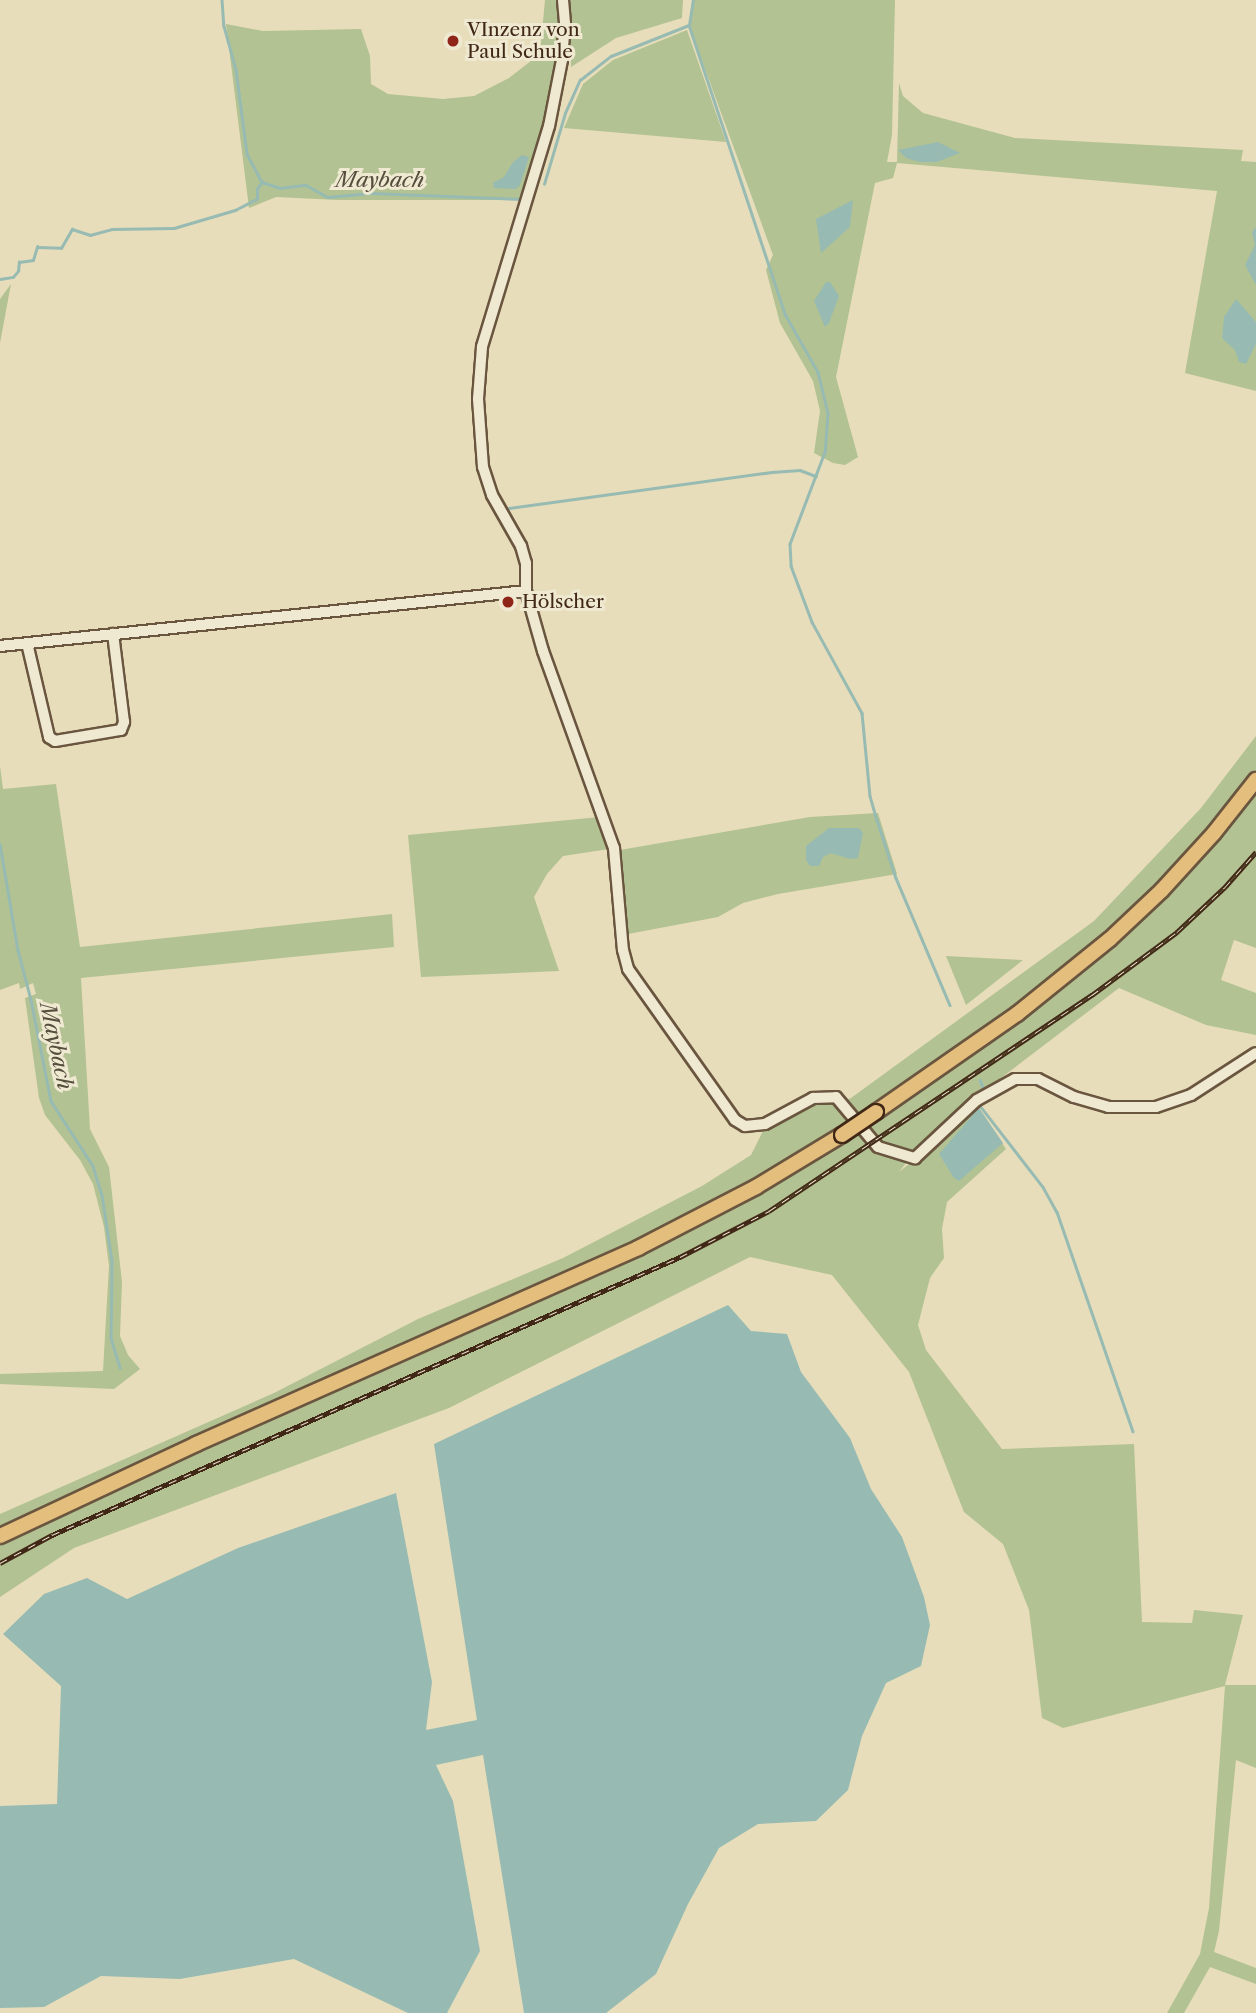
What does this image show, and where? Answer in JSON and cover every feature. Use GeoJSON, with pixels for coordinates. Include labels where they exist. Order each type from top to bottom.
{"type":"FeatureCollection","features":[{"type":"Feature","properties":{"kind":"main road"},"geometry":{"type":"LineString","coordinates":[[0,1535],[638,1248],[745,1193],[842,1135],[1017,1014],[1110,939],[1197,852],[1256,780]]}},
{"type":"Feature","properties":{"kind":"street"},"geometry":{"type":"LineString","coordinates":[[563,0],[565,24],[562,60],[549,127],[489,322],[478,377],[483,467],[492,495],[521,546],[526,563],[526,591],[543,651],[614,848],[623,950],[628,969],[735,1120],[745,1126],[765,1124],[813,1098],[836,1097],[878,1147],[915,1158],[985,1094],[1015,1079],[1038,1079],[1074,1097],[1108,1107],[1143,1108],[1180,1100],[1256,1053]]}},
{"type":"Feature","properties":{"kind":"street"},"geometry":{"type":"LineString","coordinates":[[0,646],[526,591]]}},
{"type":"Feature","properties":{"kind":"street"},"geometry":{"type":"LineString","coordinates":[[27,643],[49,737],[55,741],[121,730],[124,722],[113,634]]}},
{"type":"Feature","properties":{"kind":"green space"},"geometry":{"type":"Polygon","coordinates":[[[545,0],[560,0],[558,58],[539,144],[521,200],[338,200],[276,197],[249,208],[226,24],[263,31],[361,29],[370,56],[371,84],[388,94],[443,99],[474,96],[509,78],[540,54],[545,0]]]}},
{"type":"Feature","properties":{"kind":"green space"},"geometry":{"type":"Polygon","coordinates":[[[569,0],[683,0],[682,18],[616,38],[571,67],[569,0]]]}},
{"type":"Feature","properties":{"kind":"green space"},"geometry":{"type":"Polygon","coordinates":[[[692,0],[895,0],[892,135],[887,162],[897,162],[899,83],[903,96],[923,113],[1015,138],[1243,150],[1241,161],[1256,162],[1256,391],[1185,373],[1217,191],[897,163],[893,178],[875,183],[836,377],[858,457],[845,465],[833,463],[814,453],[820,411],[813,381],[780,323],[766,270],[773,255],[689,25],[692,0]]]}},
{"type":"Feature","properties":{"kind":"green space"},"geometry":{"type":"Polygon","coordinates":[[[687,30],[726,142],[564,128],[583,84],[613,60],[687,30]]]}},
{"type":"Feature","properties":{"kind":"green space"},"geometry":{"type":"Polygon","coordinates":[[[11,284],[0,343],[0,299],[11,284]]]}},
{"type":"Feature","properties":{"kind":"green space"},"geometry":{"type":"Polygon","coordinates":[[[1256,736],[1256,948],[1234,940],[1221,980],[1256,993],[1256,1035],[1206,1025],[1119,988],[946,1120],[899,1172],[979,1108],[1006,1149],[947,1202],[942,1229],[944,1258],[930,1278],[918,1325],[926,1350],[1002,1449],[1134,1444],[1142,1622],[1192,1623],[1194,1610],[1243,1615],[1225,1685],[1256,1685],[1256,1768],[1236,1760],[1219,1931],[1214,1952],[1256,1968],[1256,1984],[1210,1967],[1184,2013],[1167,2013],[1200,1954],[1209,1908],[1225,1686],[1063,1728],[1042,1718],[1029,1610],[1003,1544],[964,1512],[909,1372],[832,1275],[750,1257],[449,1408],[74,1548],[0,1597],[0,1514],[274,1393],[418,1319],[563,1258],[702,1186],[751,1155],[763,1131],[813,1104],[836,1104],[851,1098],[1094,921],[1201,808],[1256,736]]]}},
{"type":"Feature","properties":{"kind":"green space"},"geometry":{"type":"Polygon","coordinates":[[[0,766],[3,789],[56,784],[80,947],[392,914],[394,947],[81,978],[90,1129],[109,1167],[122,1282],[120,1336],[128,1355],[140,1369],[114,1389],[0,1384],[0,1374],[103,1371],[109,1266],[104,1227],[93,1184],[80,1160],[45,1115],[39,1098],[25,998],[36,994],[33,983],[20,989],[19,983],[0,990],[0,766]]]}},
{"type":"Feature","properties":{"kind":"green space"},"geometry":{"type":"Polygon","coordinates":[[[878,813],[897,874],[778,894],[743,903],[718,917],[628,934],[620,850],[810,817],[878,813]]]}},
{"type":"Feature","properties":{"kind":"green space"},"geometry":{"type":"Polygon","coordinates":[[[600,817],[609,849],[563,856],[547,874],[534,897],[559,971],[421,977],[408,835],[600,817]]]}},
{"type":"Feature","properties":{"kind":"green space"},"geometry":{"type":"Polygon","coordinates":[[[946,956],[1023,960],[966,1005],[946,956]]]}},
{"type":"Feature","properties":{"kind":"water"},"geometry":{"type":"Polygon","coordinates":[[[938,142],[960,153],[937,162],[920,162],[906,158],[898,150],[938,142]]]}},
{"type":"Feature","properties":{"kind":"water"},"geometry":{"type":"Polygon","coordinates":[[[522,155],[529,157],[520,185],[516,189],[494,188],[493,183],[504,177],[513,162],[522,155]]]}},
{"type":"Feature","properties":{"kind":"water"},"geometry":{"type":"Polygon","coordinates":[[[853,200],[850,227],[821,253],[816,219],[853,200]]]}},
{"type":"Feature","properties":{"kind":"water"},"geometry":{"type":"Polygon","coordinates":[[[1256,227],[1256,285],[1245,265],[1255,245],[1252,232],[1256,227]]]}},
{"type":"Feature","properties":{"kind":"water"},"geometry":{"type":"Polygon","coordinates":[[[826,282],[830,282],[839,296],[825,327],[814,301],[826,282]]]}},
{"type":"Feature","properties":{"kind":"water"},"geometry":{"type":"Polygon","coordinates":[[[1236,299],[1256,322],[1256,344],[1246,364],[1239,362],[1235,350],[1222,338],[1224,317],[1236,299]]]}},
{"type":"Feature","properties":{"kind":"water"},"geometry":{"type":"Polygon","coordinates":[[[829,828],[859,828],[863,833],[858,858],[850,859],[831,853],[823,857],[819,866],[810,866],[806,860],[806,846],[829,828]]]}},
{"type":"Feature","properties":{"kind":"water"},"geometry":{"type":"Polygon","coordinates":[[[979,1108],[1003,1143],[959,1181],[954,1178],[939,1154],[979,1108]]]}},
{"type":"Feature","properties":{"kind":"water"},"geometry":{"type":"Polygon","coordinates":[[[728,1305],[751,1331],[787,1334],[801,1372],[850,1438],[871,1489],[902,1537],[924,1597],[930,1625],[921,1666],[886,1683],[862,1736],[848,1790],[816,1821],[758,1824],[719,1848],[688,1904],[656,1974],[606,2013],[524,2013],[483,1755],[436,1765],[453,1801],[480,1951],[447,2013],[408,2013],[294,1959],[180,1979],[101,1976],[44,2007],[0,2008],[0,1806],[57,1804],[61,1686],[3,1634],[44,1594],[87,1578],[127,1599],[238,1548],[396,1493],[432,1682],[426,1730],[477,1720],[434,1444],[728,1305]]]}},
{"type":"Feature","properties":{"kind":"waterway"},"geometry":{"type":"LineString","coordinates":[[222,0],[224,26],[236,70],[247,154],[262,182]]}},
{"type":"Feature","properties":{"kind":"waterway","name":"Maybach"},"geometry":{"type":"LineString","coordinates":[[544,184],[565,113],[580,80],[611,56],[689,25],[693,0]]}},
{"type":"Feature","properties":{"kind":"waterway"},"geometry":{"type":"LineString","coordinates":[[689,25],[785,314],[818,372],[828,413],[825,452],[790,544],[791,566],[812,622],[862,713],[870,796],[877,820],[896,878],[950,1005]]}},
{"type":"Feature","properties":{"kind":"waterway","name":"Maybach"},"geometry":{"type":"LineString","coordinates":[[0,279],[13,277],[18,271],[19,262],[33,260],[37,247],[61,248],[72,229],[90,235],[112,229],[174,228],[235,210],[257,199],[257,189],[262,182],[280,188],[306,185],[328,197],[370,193],[522,199]]}},
{"type":"Feature","properties":{"kind":"waterway"},"geometry":{"type":"LineString","coordinates":[[509,508],[772,472],[800,470],[816,476]]}},
{"type":"Feature","properties":{"kind":"waterway","name":"Maybach"},"geometry":{"type":"LineString","coordinates":[[0,844],[18,950],[51,1101],[93,1166],[102,1195],[112,1261],[111,1338],[120,1368]]}},
{"type":"Feature","properties":{"kind":"waterway"},"geometry":{"type":"LineString","coordinates":[[980,1080],[983,1087]]}},
{"type":"Feature","properties":{"kind":"waterway"},"geometry":{"type":"LineString","coordinates":[[981,1107],[1043,1187],[1057,1212],[1133,1431]]}},
{"type":"Feature","properties":{"kind":"railway"},"geometry":{"type":"LineString","coordinates":[[0,1563],[52,1535],[680,1257],[769,1211],[1092,995],[1177,932],[1225,887],[1256,852]]}},
{"type":"Feature","properties":{"kind":"place","name":"VInzenz von Paul Schule"},"geometry":{"type":"Point","coordinates":[453,41]}},
{"type":"Feature","properties":{"kind":"place","name":"Hölscher"},"geometry":{"type":"Point","coordinates":[508,602]}}]}
